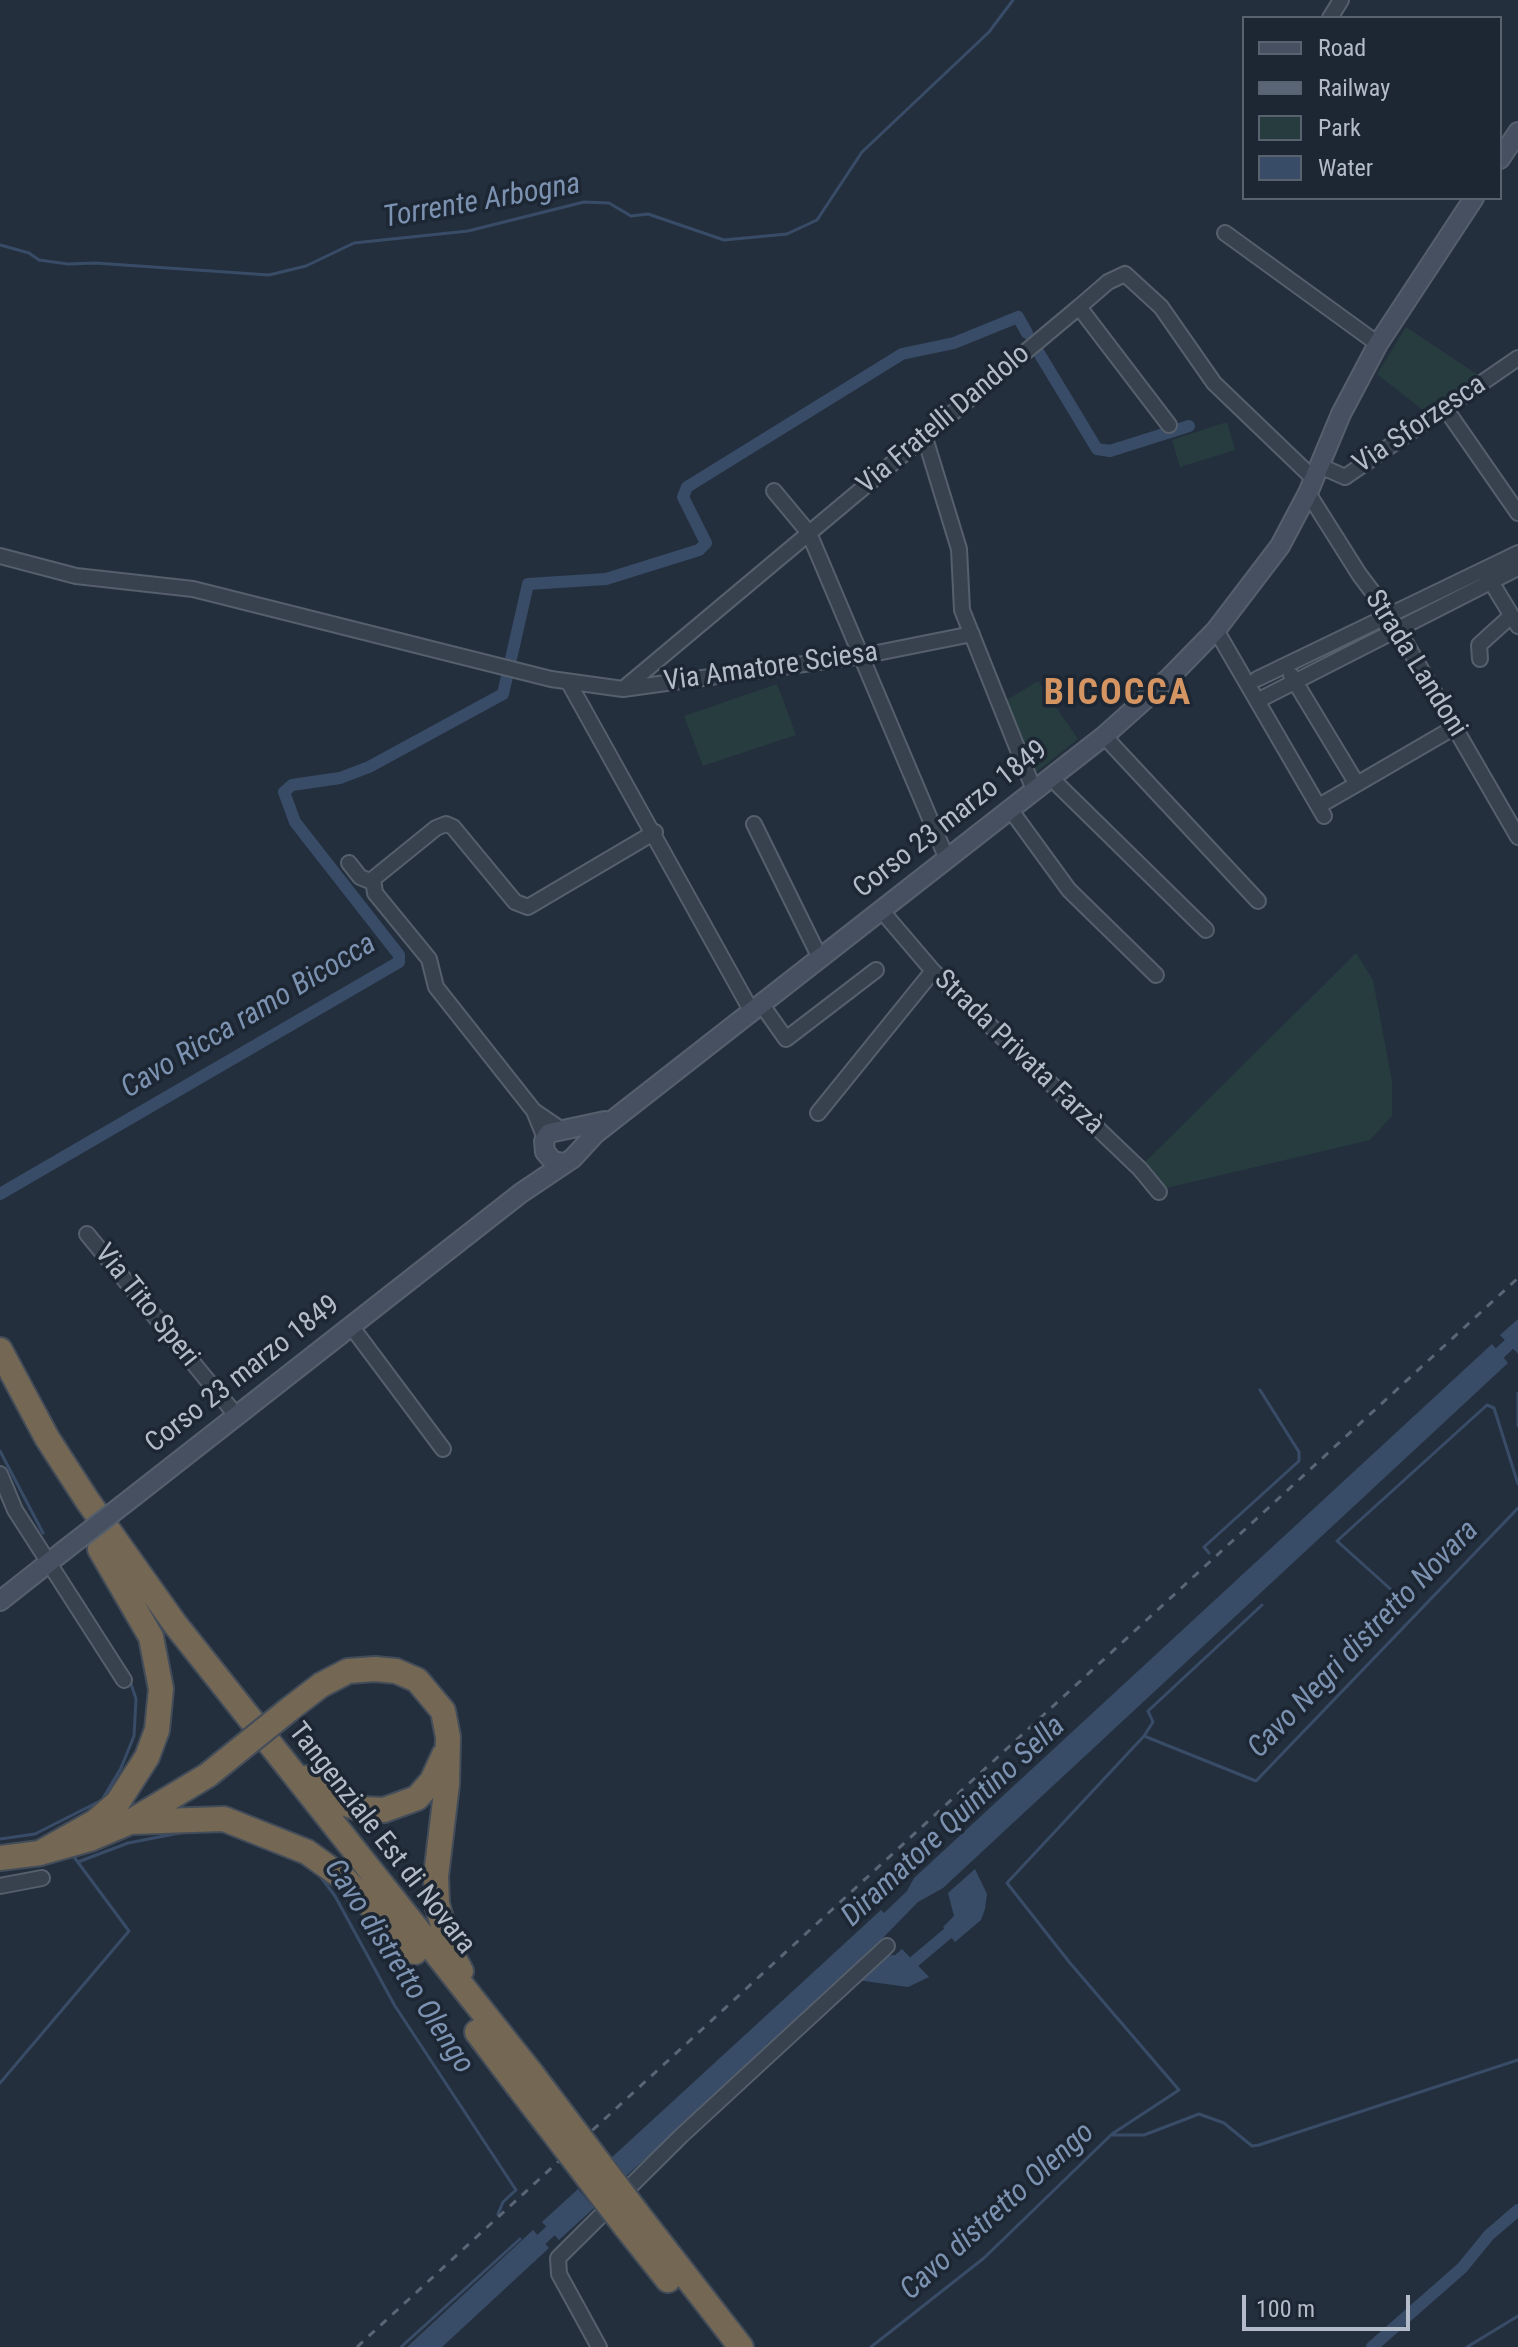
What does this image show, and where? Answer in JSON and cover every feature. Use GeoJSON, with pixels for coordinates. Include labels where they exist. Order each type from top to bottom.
{"type":"FeatureCollection","features":[{"type":"Feature","properties":{"kind":"highway","name":"Tangenziale Est di Novara"},"geometry":{"type":"LineString","coordinates":[[0,1350],[47,1438],[94,1511],[631,2219],[722,2347]]}},
{"type":"Feature","properties":{"kind":"highway","name":"Tangenziale Est di Novara"},"geometry":{"type":"LineString","coordinates":[[0,1383],[30,1441],[100,1549],[415,1952],[525,2080]]}},
{"type":"Feature","properties":{"kind":"highway"},"geometry":{"type":"LineString","coordinates":[[60,1845],[118,1802],[147,1757],[160,1710],[161,1689],[151,1637],[100,1549]]}},
{"type":"Feature","properties":{"kind":"highway"},"geometry":{"type":"LineString","coordinates":[[0,1858],[60,1845],[130,1822],[208,1775],[321,1685],[348,1671],[396,1671],[417,1680],[431,1693],[443,1711],[448,1737],[447,1784],[436,1876],[442,1929],[464,1976],[525,2080]]}},
{"type":"Feature","properties":{"kind":"highway"},"geometry":{"type":"LineString","coordinates":[[266,1741],[312,1785],[336,1801],[362,1809],[384,1810],[417,1798],[442,1762],[448,1737]]}},
{"type":"Feature","properties":{"kind":"highway"},"geometry":{"type":"LineString","coordinates":[[130,1822],[224,1819],[307,1852],[346,1880],[415,1952]]}},
{"type":"Feature","properties":{"kind":"highway","name":"Tangenziale Est di Novara"},"geometry":{"type":"LineString","coordinates":[[631,2219],[741,2347]]}},
{"type":"Feature","properties":{"kind":"main road"},"geometry":{"type":"LineString","coordinates":[[1502,156],[1518,132]]}},
{"type":"Feature","properties":{"kind":"main road","name":"Corso 23 marzo 1849"},"geometry":{"type":"LineString","coordinates":[[0,1601],[521,1193],[573,1158],[578,1150],[653,1089],[1104,736],[1216,630],[1280,546],[1314,480],[1341,414],[1378,344],[1470,200]]}},
{"type":"Feature","properties":{"kind":"main road","name":"Corso 23 marzo 1849"},"geometry":{"type":"LineString","coordinates":[[521,1193],[552,1134],[617,1118]]}},
{"type":"Feature","properties":{"kind":"main road"},"geometry":{"type":"LineString","coordinates":[[563,1163],[548,1157],[552,1134],[577,1138],[578,1150]]}},
{"type":"Feature","properties":{"kind":"street"},"geometry":{"type":"LineString","coordinates":[[1225,233],[1378,344]]}},
{"type":"Feature","properties":{"kind":"street","name":"Via Fratelli Dandolo"},"geometry":{"type":"LineString","coordinates":[[623,689],[1108,282],[1125,274]]}},
{"type":"Feature","properties":{"kind":"street","name":"Strada Landoni"},"geometry":{"type":"LineString","coordinates":[[1125,274],[1161,307],[1214,383],[1314,480],[1359,574],[1393,620],[1518,837]]}},
{"type":"Feature","properties":{"kind":"street"},"geometry":{"type":"LineString","coordinates":[[1079,307],[1169,425]]}},
{"type":"Feature","properties":{"kind":"street","name":"Via Sforzesca"},"geometry":{"type":"LineString","coordinates":[[1314,480],[1345,477],[1518,358]]}},
{"type":"Feature","properties":{"kind":"street"},"geometry":{"type":"LineString","coordinates":[[1445,408],[1518,513]]}},
{"type":"Feature","properties":{"kind":"street"},"geometry":{"type":"LineString","coordinates":[[925,438],[959,549],[962,610],[1034,790]]}},
{"type":"Feature","properties":{"kind":"street"},"geometry":{"type":"LineString","coordinates":[[774,491],[809,533],[947,859]]}},
{"type":"Feature","properties":{"kind":"street"},"geometry":{"type":"LineString","coordinates":[[1257,679],[1487,575],[1518,553]]}},
{"type":"Feature","properties":{"kind":"street","name":"Via Amatore Sciesa"},"geometry":{"type":"LineString","coordinates":[[0,556],[76,576],[193,589],[569,683],[623,689],[862,656],[972,634]]}},
{"type":"Feature","properties":{"kind":"street"},"geometry":{"type":"LineString","coordinates":[[1487,575],[1518,568]]}},
{"type":"Feature","properties":{"kind":"street"},"geometry":{"type":"LineString","coordinates":[[1480,659],[1479,645],[1514,621],[1487,575]]}},
{"type":"Feature","properties":{"kind":"street"},"geometry":{"type":"LineString","coordinates":[[1257,701],[1393,620]]}},
{"type":"Feature","properties":{"kind":"street"},"geometry":{"type":"LineString","coordinates":[[1216,630],[1324,810],[1357,784],[1455,727]]}},
{"type":"Feature","properties":{"kind":"street"},"geometry":{"type":"LineString","coordinates":[[1285,665],[1357,784]]}},
{"type":"Feature","properties":{"kind":"street"},"geometry":{"type":"LineString","coordinates":[[569,683],[757,1008],[786,1039],[876,970]]}},
{"type":"Feature","properties":{"kind":"street"},"geometry":{"type":"LineString","coordinates":[[1104,736],[1258,901]]}},
{"type":"Feature","properties":{"kind":"street"},"geometry":{"type":"LineString","coordinates":[[1051,778],[1206,930]]}},
{"type":"Feature","properties":{"kind":"street"},"geometry":{"type":"LineString","coordinates":[[1010,809],[1069,890],[1156,975]]}},
{"type":"Feature","properties":{"kind":"street"},"geometry":{"type":"LineString","coordinates":[[552,1134],[436,987],[429,959],[375,893],[372,882],[376,874],[446,824],[453,827],[518,905],[528,907],[655,832]]}},
{"type":"Feature","properties":{"kind":"street"},"geometry":{"type":"LineString","coordinates":[[754,824],[820,958]]}},
{"type":"Feature","properties":{"kind":"street"},"geometry":{"type":"LineString","coordinates":[[349,863],[360,877],[372,882]]}},
{"type":"Feature","properties":{"kind":"street","name":"Strada Privata Farzà"},"geometry":{"type":"LineString","coordinates":[[881,910],[933,971],[1140,1169],[1159,1192]]}},
{"type":"Feature","properties":{"kind":"street"},"geometry":{"type":"LineString","coordinates":[[818,1113],[933,971]]}},
{"type":"Feature","properties":{"kind":"street","name":"Via Tito Speri"},"geometry":{"type":"LineString","coordinates":[[87,1234],[236,1415]]}},
{"type":"Feature","properties":{"kind":"street"},"geometry":{"type":"LineString","coordinates":[[351,1326],[443,1449]]}},
{"type":"Feature","properties":{"kind":"street"},"geometry":{"type":"LineString","coordinates":[[0,1474],[15,1510],[124,1680]]}},
{"type":"Feature","properties":{"kind":"street"},"geometry":{"type":"LineString","coordinates":[[0,1886],[42,1878]]}},
{"type":"Feature","properties":{"kind":"street"},"geometry":{"type":"LineString","coordinates":[[599,2347],[559,2274],[558,2258],[681,2136],[887,1946]]}},
{"type":"Feature","properties":{"kind":"green space"},"geometry":{"type":"Polygon","coordinates":[[[1406,327],[1478,375],[1424,411],[1377,374],[1406,327]]]}},
{"type":"Feature","properties":{"kind":"green space"},"geometry":{"type":"Polygon","coordinates":[[[1227,422],[1235,450],[1180,467],[1172,440],[1227,422]]]}},
{"type":"Feature","properties":{"kind":"green space"},"geometry":{"type":"Polygon","coordinates":[[[1038,681],[1078,739],[1035,773],[1005,701],[1038,681]]]}},
{"type":"Feature","properties":{"kind":"green space"},"geometry":{"type":"Polygon","coordinates":[[[777,684],[796,735],[703,766],[684,716],[777,684]]]}},
{"type":"Feature","properties":{"kind":"green space"},"geometry":{"type":"Polygon","coordinates":[[[1356,953],[1373,980],[1392,1081],[1392,1116],[1370,1140],[1162,1189],[1141,1166],[1356,953]]]}},
{"type":"Feature","properties":{"kind":"water"},"geometry":{"type":"Polygon","coordinates":[[[1518,1319],[1518,1354],[1500,1335],[1518,1319]]]}},
{"type":"Feature","properties":{"kind":"water"},"geometry":{"type":"Polygon","coordinates":[[[1492,1344],[1508,1363],[943,1888],[918,1902],[873,1948],[873,1953],[624,2178],[610,2159],[881,1910],[884,1913],[907,1891],[914,1878],[1492,1344]]]}},
{"type":"Feature","properties":{"kind":"water"},"geometry":{"type":"Polygon","coordinates":[[[975,1869],[987,1894],[985,1909],[981,1920],[955,1942],[943,1927],[954,1916],[948,1893],[975,1869]]]}},
{"type":"Feature","properties":{"kind":"water"},"geometry":{"type":"Polygon","coordinates":[[[902,1949],[929,1977],[908,1987],[857,1980],[883,1956],[895,1955],[902,1949]]]}},
{"type":"Feature","properties":{"kind":"water"},"geometry":{"type":"Polygon","coordinates":[[[578,2189],[594,2208],[559,2240],[542,2222],[578,2189]]]}},
{"type":"Feature","properties":{"kind":"water"},"geometry":{"type":"Polygon","coordinates":[[[533,2230],[549,2248],[442,2347],[407,2347],[533,2230]]]}},
{"type":"Feature","properties":{"kind":"waterway","name":"Torrente Arbogna"},"geometry":{"type":"LineString","coordinates":[[0,245],[29,253],[39,260],[68,264],[95,263],[269,275],[306,266],[354,243],[468,231],[584,202],[609,203],[631,216],[648,214],[724,240],[787,234],[817,220],[862,152],[989,32],[1013,0]]}},
{"type":"Feature","properties":{"kind":"waterway","name":"Cavo Ricca ramo Bicocca"},"geometry":{"type":"LineString","coordinates":[[0,1194],[399,962],[399,955],[295,822],[284,792],[292,785],[340,778],[369,767],[503,694],[528,584],[606,579],[699,550],[706,543],[683,497],[687,487],[902,354],[954,343],[1018,317],[1027,333]]}},
{"type":"Feature","properties":{"kind":"waterway","name":"Cavo Ricca ramo Bicocca"},"geometry":{"type":"LineString","coordinates":[[1039,353],[1097,449],[1110,451],[1189,426]]}},
{"type":"Feature","properties":{"kind":"waterway","name":"Diramatore Quintino Sella"},"geometry":{"type":"LineString","coordinates":[[1488,1364],[1518,1336]]}},
{"type":"Feature","properties":{"kind":"waterway"},"geometry":{"type":"LineString","coordinates":[[1209,1553],[1204,1547],[1299,1461],[1299,1452],[1260,1390]]}},
{"type":"Feature","properties":{"kind":"waterway"},"geometry":{"type":"LineString","coordinates":[[1518,1393],[1518,1426]]}},
{"type":"Feature","properties":{"kind":"waterway"},"geometry":{"type":"LineString","coordinates":[[1406,1603],[1337,1541],[1487,1405],[1494,1408],[1518,1484]]}},
{"type":"Feature","properties":{"kind":"waterway","name":"Cavo distretto Olengo"},"geometry":{"type":"LineString","coordinates":[[0,1451],[43,1533]]}},
{"type":"Feature","properties":{"kind":"waterway","name":"Cavo Negri distretto Novara"},"geometry":{"type":"LineString","coordinates":[[1144,1736],[1256,1781],[1518,1508]]}},
{"type":"Feature","properties":{"kind":"waterway","name":"Cavo distretto Olengo"},"geometry":{"type":"LineString","coordinates":[[79,1596],[113,1650]]}},
{"type":"Feature","properties":{"kind":"waterway","name":"Cavo Negri distretto Novara"},"geometry":{"type":"LineString","coordinates":[[871,2347],[984,2258],[1112,2134],[1179,2090],[1070,1963],[1007,1883],[1144,1736],[1153,1722],[1148,1711],[1262,1605]]}},
{"type":"Feature","properties":{"kind":"waterway","name":"Cavo distretto Olengo"},"geometry":{"type":"LineString","coordinates":[[0,1839],[35,1834],[102,1800],[121,1768],[134,1736],[136,1699],[129,1678]]}},
{"type":"Feature","properties":{"kind":"waterway","name":"Cavo distretto Olengo"},"geometry":{"type":"LineString","coordinates":[[78,1862],[128,1843],[185,1832]]}},
{"type":"Feature","properties":{"kind":"waterway","name":"Cavo distretto Olengo"},"geometry":{"type":"LineString","coordinates":[[0,2083],[129,1931],[71,1853]]}},
{"type":"Feature","properties":{"kind":"waterway","name":"Cavo distretto Olengo"},"geometry":{"type":"LineString","coordinates":[[317,1872],[335,1896],[395,2006],[516,2190],[503,2202],[498,2214]]}},
{"type":"Feature","properties":{"kind":"waterway"},"geometry":{"type":"LineString","coordinates":[[903,1971],[959,1924]]}},
{"type":"Feature","properties":{"kind":"waterway","name":"Cavo distretto Olengo"},"geometry":{"type":"LineString","coordinates":[[1113,2135],[1144,2135],[1199,2114],[1224,2123],[1252,2146],[1259,2145],[1518,2060]]}},
{"type":"Feature","properties":{"kind":"waterway"},"geometry":{"type":"LineString","coordinates":[[1372,2347],[1462,2268],[1489,2235],[1518,2210]]}},
{"type":"Feature","properties":{"kind":"waterway","name":"Diramatore Quintino Sella"},"geometry":{"type":"LineString","coordinates":[[531,2249],[561,2221]]}},
{"type":"Feature","properties":{"kind":"waterway","name":"Cavo distretto Olengo"},"geometry":{"type":"LineString","coordinates":[[401,2347],[520,2239]]}},
{"type":"Feature","properties":{"kind":"waterway"},"geometry":{"type":"LineString","coordinates":[[1467,2347],[1518,2316]]}},
{"type":"Feature","properties":{"kind":"railway"},"geometry":{"type":"LineString","coordinates":[[357,2347],[1518,1278]]}},
{"type":"Feature","properties":{"kind":"district","name":"BICOCCA"},"geometry":{"type":"Point","coordinates":[1118,695]}}]}
